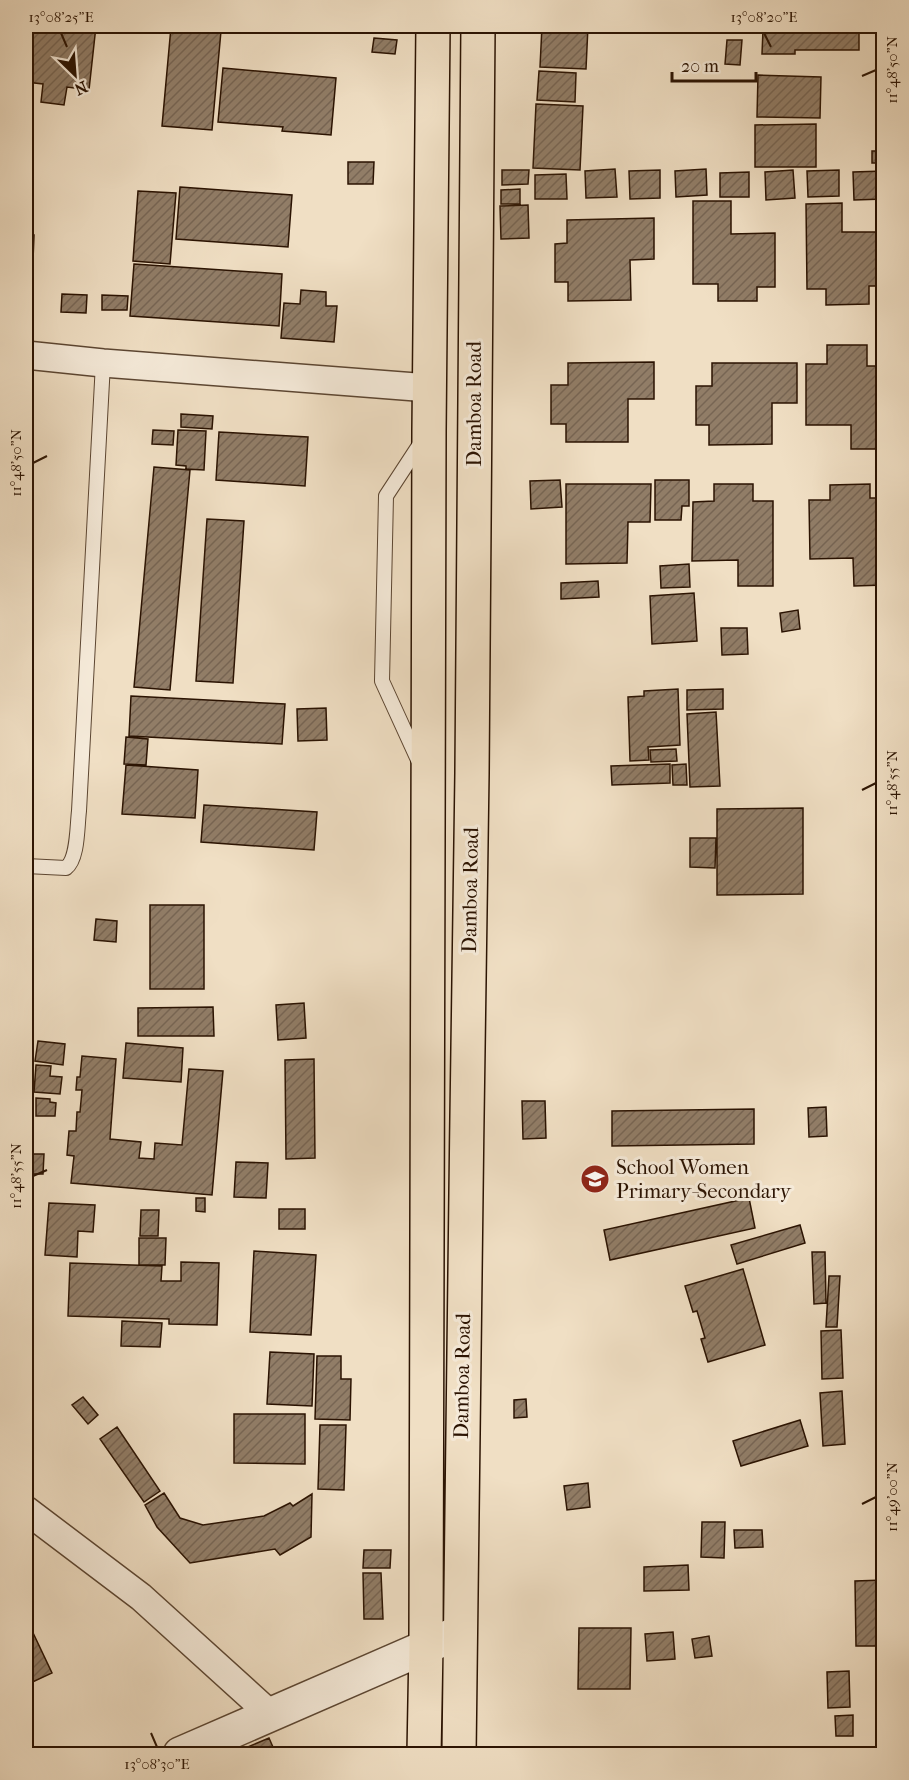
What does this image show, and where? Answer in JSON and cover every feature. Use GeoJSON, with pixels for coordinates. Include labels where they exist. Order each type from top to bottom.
{"type":"FeatureCollection","features":[{"type":"Feature","properties":{"kind":"main road","name":"Damboa Road"},"geometry":{"type":"LineString","coordinates":[[424,1755],[429,388],[433,26]]}},
{"type":"Feature","properties":{"kind":"main road","name":"Damboa Road"},"geometry":{"type":"LineString","coordinates":[[459,1755],[461,1426],[472,759],[478,26]]}},
{"type":"Feature","properties":{"kind":"street"},"geometry":{"type":"LineString","coordinates":[[26,355],[429,388]]}},
{"type":"Feature","properties":{"kind":"street"},"geometry":{"type":"LineString","coordinates":[[26,1510],[141,1597],[270,1714]]}},
{"type":"Feature","properties":{"kind":"street"},"geometry":{"type":"LineString","coordinates":[[180,1755],[460,1632]]}},
{"type":"Feature","properties":{"kind":"lane"},"geometry":{"type":"LineString","coordinates":[[26,866],[66,868],[74,857],[103,363]]}},
{"type":"Feature","properties":{"kind":"lane"},"geometry":{"type":"LineString","coordinates":[[427,779],[382,681],[386,495],[429,431]]}},
{"type":"Feature","properties":{"kind":"building"},"geometry":{"type":"Polygon","coordinates":[[[27,26],[96,26],[89,90],[67,87],[64,105],[41,102],[43,84],[26,82],[27,26]]]}},
{"type":"Feature","properties":{"kind":"building"},"geometry":{"type":"Polygon","coordinates":[[[542,26],[588,26],[586,69],[540,67],[542,26]]]}},
{"type":"Feature","properties":{"kind":"building"},"geometry":{"type":"Polygon","coordinates":[[[755,26],[859,26],[859,50],[795,50],[795,54],[762,54],[763,30],[755,30],[755,26]]]}},
{"type":"Feature","properties":{"kind":"building"},"geometry":{"type":"Polygon","coordinates":[[[171,27],[221,31],[212,130],[162,126],[171,27]]]}},
{"type":"Feature","properties":{"kind":"building"},"geometry":{"type":"Polygon","coordinates":[[[374,38],[397,40],[395,54],[372,52],[374,38]]]}},
{"type":"Feature","properties":{"kind":"building"},"geometry":{"type":"Polygon","coordinates":[[[727,40],[742,40],[740,65],[725,64],[727,40]]]}},
{"type":"Feature","properties":{"kind":"building"},"geometry":{"type":"Polygon","coordinates":[[[223,68],[336,78],[331,135],[282,131],[283,127],[218,122],[223,68]]]}},
{"type":"Feature","properties":{"kind":"building"},"geometry":{"type":"Polygon","coordinates":[[[539,71],[576,73],[575,102],[537,100],[539,71]]]}},
{"type":"Feature","properties":{"kind":"building"},"geometry":{"type":"Polygon","coordinates":[[[758,75],[821,77],[820,118],[757,117],[758,75]]]}},
{"type":"Feature","properties":{"kind":"building"},"geometry":{"type":"Polygon","coordinates":[[[536,104],[583,106],[580,170],[533,168],[536,104]]]}},
{"type":"Feature","properties":{"kind":"building"},"geometry":{"type":"Polygon","coordinates":[[[816,124],[816,167],[755,167],[755,125],[816,124]]]}},
{"type":"Feature","properties":{"kind":"building"},"geometry":{"type":"Polygon","coordinates":[[[872,151],[884,151],[884,163],[872,163],[872,151]]]}},
{"type":"Feature","properties":{"kind":"building"},"geometry":{"type":"Polygon","coordinates":[[[348,162],[374,162],[373,184],[348,184],[348,162]]]}},
{"type":"Feature","properties":{"kind":"building"},"geometry":{"type":"Polygon","coordinates":[[[615,169],[617,197],[586,198],[585,171],[615,169]]]}},
{"type":"Feature","properties":{"kind":"building"},"geometry":{"type":"Polygon","coordinates":[[[706,169],[707,195],[676,197],[675,171],[706,169]]]}},
{"type":"Feature","properties":{"kind":"building"},"geometry":{"type":"Polygon","coordinates":[[[502,170],[529,170],[528,184],[502,185],[502,170]]]}},
{"type":"Feature","properties":{"kind":"building"},"geometry":{"type":"Polygon","coordinates":[[[660,170],[660,198],[630,199],[629,171],[660,170]]]}},
{"type":"Feature","properties":{"kind":"building"},"geometry":{"type":"Polygon","coordinates":[[[793,170],[795,198],[766,200],[765,172],[793,170]]]}},
{"type":"Feature","properties":{"kind":"building"},"geometry":{"type":"Polygon","coordinates":[[[839,170],[839,196],[808,197],[807,171],[839,170]]]}},
{"type":"Feature","properties":{"kind":"building"},"geometry":{"type":"Polygon","coordinates":[[[884,171],[884,199],[854,200],[853,172],[884,171]]]}},
{"type":"Feature","properties":{"kind":"building"},"geometry":{"type":"Polygon","coordinates":[[[749,172],[749,197],[720,197],[720,173],[749,172]]]}},
{"type":"Feature","properties":{"kind":"building"},"geometry":{"type":"Polygon","coordinates":[[[566,174],[567,199],[535,199],[535,175],[566,174]]]}},
{"type":"Feature","properties":{"kind":"building"},"geometry":{"type":"Polygon","coordinates":[[[180,187],[292,195],[288,247],[176,239],[180,187]]]}},
{"type":"Feature","properties":{"kind":"building"},"geometry":{"type":"Polygon","coordinates":[[[520,189],[520,204],[501,204],[501,190],[520,189]]]}},
{"type":"Feature","properties":{"kind":"building"},"geometry":{"type":"Polygon","coordinates":[[[138,191],[176,193],[170,264],[133,261],[138,191]]]}},
{"type":"Feature","properties":{"kind":"building"},"geometry":{"type":"Polygon","coordinates":[[[693,201],[731,201],[731,234],[775,233],[775,287],[757,287],[757,301],[718,301],[718,284],[693,284],[693,201]]]}},
{"type":"Feature","properties":{"kind":"building"},"geometry":{"type":"Polygon","coordinates":[[[842,203],[842,232],[884,232],[884,286],[869,286],[869,304],[826,305],[826,289],[807,289],[806,204],[842,203]]]}},
{"type":"Feature","properties":{"kind":"building"},"geometry":{"type":"Polygon","coordinates":[[[528,205],[529,238],[501,239],[500,206],[528,205]]]}},
{"type":"Feature","properties":{"kind":"building"},"geometry":{"type":"Polygon","coordinates":[[[654,218],[654,259],[630,260],[631,300],[568,301],[568,282],[555,282],[555,244],[567,243],[567,220],[654,218]]]}},
{"type":"Feature","properties":{"kind":"building"},"geometry":{"type":"Polygon","coordinates":[[[26,235],[34,235],[33,260],[26,259],[26,235]]]}},
{"type":"Feature","properties":{"kind":"building"},"geometry":{"type":"Polygon","coordinates":[[[134,264],[282,274],[279,326],[130,316],[134,264]]]}},
{"type":"Feature","properties":{"kind":"building"},"geometry":{"type":"Polygon","coordinates":[[[301,290],[326,292],[326,306],[337,306],[334,342],[281,338],[284,303],[300,304],[301,290]]]}},
{"type":"Feature","properties":{"kind":"building"},"geometry":{"type":"Polygon","coordinates":[[[877,291],[884,291],[884,310],[877,310],[877,291]]]}},
{"type":"Feature","properties":{"kind":"building"},"geometry":{"type":"Polygon","coordinates":[[[62,294],[87,295],[86,313],[61,312],[62,294]]]}},
{"type":"Feature","properties":{"kind":"building"},"geometry":{"type":"Polygon","coordinates":[[[102,295],[128,296],[127,310],[102,310],[102,295]]]}},
{"type":"Feature","properties":{"kind":"building"},"geometry":{"type":"Polygon","coordinates":[[[827,345],[867,345],[867,366],[884,366],[884,449],[851,449],[851,425],[806,425],[806,364],[827,364],[827,345]]]}},
{"type":"Feature","properties":{"kind":"building"},"geometry":{"type":"Polygon","coordinates":[[[654,362],[654,399],[628,399],[628,442],[566,442],[566,424],[551,424],[551,385],[568,385],[568,363],[654,362]]]}},
{"type":"Feature","properties":{"kind":"building"},"geometry":{"type":"Polygon","coordinates":[[[712,363],[797,363],[797,403],[772,403],[772,444],[709,445],[709,425],[696,425],[696,386],[712,386],[712,363]]]}},
{"type":"Feature","properties":{"kind":"building"},"geometry":{"type":"Polygon","coordinates":[[[181,414],[213,416],[212,429],[181,427],[181,414]]]}},
{"type":"Feature","properties":{"kind":"building"},"geometry":{"type":"Polygon","coordinates":[[[153,430],[174,431],[173,445],[152,444],[153,430]]]}},
{"type":"Feature","properties":{"kind":"building"},"geometry":{"type":"Polygon","coordinates":[[[178,430],[206,431],[204,470],[186,469],[186,466],[176,465],[178,430]]]}},
{"type":"Feature","properties":{"kind":"building"},"geometry":{"type":"Polygon","coordinates":[[[219,432],[308,437],[305,486],[216,480],[219,432]]]}},
{"type":"Feature","properties":{"kind":"building"},"geometry":{"type":"Polygon","coordinates":[[[154,467],[190,470],[170,690],[134,687],[154,467]]]}},
{"type":"Feature","properties":{"kind":"building"},"geometry":{"type":"Polygon","coordinates":[[[560,480],[562,507],[531,509],[530,481],[560,480]]]}},
{"type":"Feature","properties":{"kind":"building"},"geometry":{"type":"Polygon","coordinates":[[[655,480],[689,480],[689,506],[682,506],[681,520],[655,520],[655,480]]]}},
{"type":"Feature","properties":{"kind":"building"},"geometry":{"type":"Polygon","coordinates":[[[566,484],[651,484],[650,522],[628,522],[627,563],[566,564],[566,484]]]}},
{"type":"Feature","properties":{"kind":"building"},"geometry":{"type":"Polygon","coordinates":[[[714,484],[753,484],[753,501],[773,501],[773,586],[738,586],[738,560],[692,561],[693,502],[714,501],[714,484]]]}},
{"type":"Feature","properties":{"kind":"building"},"geometry":{"type":"Polygon","coordinates":[[[870,484],[870,498],[884,498],[884,585],[854,586],[853,558],[810,559],[809,500],[830,500],[830,485],[870,484]]]}},
{"type":"Feature","properties":{"kind":"building"},"geometry":{"type":"Polygon","coordinates":[[[207,519],[244,521],[233,683],[196,681],[207,519]]]}},
{"type":"Feature","properties":{"kind":"building"},"geometry":{"type":"Polygon","coordinates":[[[689,564],[690,587],[661,588],[660,566],[689,564]]]}},
{"type":"Feature","properties":{"kind":"building"},"geometry":{"type":"Polygon","coordinates":[[[598,581],[599,597],[561,599],[561,583],[598,581]]]}},
{"type":"Feature","properties":{"kind":"building"},"geometry":{"type":"Polygon","coordinates":[[[694,593],[697,641],[652,644],[650,596],[694,593]]]}},
{"type":"Feature","properties":{"kind":"building"},"geometry":{"type":"Polygon","coordinates":[[[798,610],[800,629],[782,632],[780,613],[798,610]]]}},
{"type":"Feature","properties":{"kind":"building"},"geometry":{"type":"Polygon","coordinates":[[[721,628],[747,628],[748,654],[722,655],[721,628]]]}},
{"type":"Feature","properties":{"kind":"building"},"geometry":{"type":"Polygon","coordinates":[[[678,689],[680,745],[648,747],[649,760],[630,761],[628,697],[644,696],[644,691],[678,689]]]}},
{"type":"Feature","properties":{"kind":"building"},"geometry":{"type":"Polygon","coordinates":[[[723,689],[723,709],[687,710],[687,690],[723,689]]]}},
{"type":"Feature","properties":{"kind":"building"},"geometry":{"type":"Polygon","coordinates":[[[131,696],[285,704],[282,744],[129,736],[131,696]]]}},
{"type":"Feature","properties":{"kind":"building"},"geometry":{"type":"Polygon","coordinates":[[[326,708],[327,740],[298,741],[297,709],[326,708]]]}},
{"type":"Feature","properties":{"kind":"building"},"geometry":{"type":"Polygon","coordinates":[[[716,712],[720,786],[690,787],[687,714],[716,712]]]}},
{"type":"Feature","properties":{"kind":"building"},"geometry":{"type":"Polygon","coordinates":[[[126,737],[148,739],[146,765],[124,764],[126,737]]]}},
{"type":"Feature","properties":{"kind":"building"},"geometry":{"type":"Polygon","coordinates":[[[676,749],[677,761],[651,762],[650,750],[676,749]]]}},
{"type":"Feature","properties":{"kind":"building"},"geometry":{"type":"Polygon","coordinates":[[[670,764],[670,783],[612,785],[611,766],[670,764]]]}},
{"type":"Feature","properties":{"kind":"building"},"geometry":{"type":"Polygon","coordinates":[[[686,764],[687,785],[673,785],[672,765],[686,764]]]}},
{"type":"Feature","properties":{"kind":"building"},"geometry":{"type":"Polygon","coordinates":[[[126,765],[198,770],[195,818],[122,814],[126,765]]]}},
{"type":"Feature","properties":{"kind":"building"},"geometry":{"type":"Polygon","coordinates":[[[204,805],[317,812],[314,850],[201,842],[204,805]]]}},
{"type":"Feature","properties":{"kind":"building"},"geometry":{"type":"Polygon","coordinates":[[[803,808],[803,894],[717,895],[717,809],[803,808]]]}},
{"type":"Feature","properties":{"kind":"building"},"geometry":{"type":"Polygon","coordinates":[[[690,838],[716,838],[715,868],[690,867],[690,838]]]}},
{"type":"Feature","properties":{"kind":"building"},"geometry":{"type":"Polygon","coordinates":[[[150,905],[204,905],[204,989],[150,989],[150,905]]]}},
{"type":"Feature","properties":{"kind":"building"},"geometry":{"type":"Polygon","coordinates":[[[96,919],[117,921],[116,942],[94,940],[96,919]]]}},
{"type":"Feature","properties":{"kind":"building"},"geometry":{"type":"Polygon","coordinates":[[[304,1003],[306,1038],[278,1040],[276,1005],[304,1003]]]}},
{"type":"Feature","properties":{"kind":"building"},"geometry":{"type":"Polygon","coordinates":[[[213,1007],[214,1036],[138,1036],[138,1008],[213,1007]]]}},
{"type":"Feature","properties":{"kind":"building"},"geometry":{"type":"Polygon","coordinates":[[[38,1041],[65,1044],[63,1065],[35,1061],[38,1041]]]}},
{"type":"Feature","properties":{"kind":"building"},"geometry":{"type":"Polygon","coordinates":[[[126,1043],[183,1048],[181,1082],[123,1078],[126,1043]]]}},
{"type":"Feature","properties":{"kind":"building"},"geometry":{"type":"Polygon","coordinates":[[[82,1056],[116,1059],[110,1139],[141,1142],[139,1158],[154,1159],[155,1143],[182,1145],[189,1069],[223,1071],[212,1195],[71,1183],[74,1156],[67,1155],[69,1131],[76,1131],[77,1112],[80,1112],[82,1090],[76,1090],[82,1056]]]}},
{"type":"Feature","properties":{"kind":"building"},"geometry":{"type":"Polygon","coordinates":[[[314,1059],[315,1158],[286,1159],[285,1060],[314,1059]]]}},
{"type":"Feature","properties":{"kind":"building"},"geometry":{"type":"Polygon","coordinates":[[[36,1065],[51,1066],[50,1076],[62,1077],[60,1094],[34,1092],[36,1065]]]}},
{"type":"Feature","properties":{"kind":"building"},"geometry":{"type":"Polygon","coordinates":[[[36,1098],[50,1099],[50,1102],[56,1103],[55,1116],[36,1116],[36,1098]]]}},
{"type":"Feature","properties":{"kind":"building"},"geometry":{"type":"Polygon","coordinates":[[[522,1101],[545,1101],[546,1138],[523,1139],[522,1101]]]}},
{"type":"Feature","properties":{"kind":"building"},"geometry":{"type":"Polygon","coordinates":[[[826,1107],[827,1136],[809,1137],[808,1108],[826,1107]]]}},
{"type":"Feature","properties":{"kind":"building"},"geometry":{"type":"Polygon","coordinates":[[[754,1109],[754,1144],[612,1146],[612,1111],[754,1109]]]}},
{"type":"Feature","properties":{"kind":"building"},"geometry":{"type":"Polygon","coordinates":[[[878,1113],[884,1113],[884,1151],[878,1151],[878,1113]]]}},
{"type":"Feature","properties":{"kind":"building"},"geometry":{"type":"Polygon","coordinates":[[[33,1154],[44,1154],[43,1174],[33,1174],[33,1154]]]}},
{"type":"Feature","properties":{"kind":"building"},"geometry":{"type":"Polygon","coordinates":[[[236,1162],[268,1163],[266,1198],[234,1197],[236,1162]]]}},
{"type":"Feature","properties":{"kind":"building"},"geometry":{"type":"Polygon","coordinates":[[[196,1198],[205,1198],[205,1212],[196,1211],[196,1198]]]}},
{"type":"Feature","properties":{"kind":"building"},"geometry":{"type":"Polygon","coordinates":[[[749,1198],[755,1228],[610,1260],[604,1230],[749,1198]]]}},
{"type":"Feature","properties":{"kind":"building"},"geometry":{"type":"Polygon","coordinates":[[[49,1203],[95,1205],[93,1232],[78,1231],[77,1257],[45,1255],[49,1203]]]}},
{"type":"Feature","properties":{"kind":"building"},"geometry":{"type":"Polygon","coordinates":[[[279,1209],[305,1209],[305,1229],[279,1229],[279,1209]]]}},
{"type":"Feature","properties":{"kind":"building"},"geometry":{"type":"Polygon","coordinates":[[[141,1210],[159,1210],[158,1236],[140,1236],[141,1210]]]}},
{"type":"Feature","properties":{"kind":"building"},"geometry":{"type":"Polygon","coordinates":[[[800,1225],[805,1243],[737,1264],[731,1245],[800,1225]]]}},
{"type":"Feature","properties":{"kind":"building"},"geometry":{"type":"Polygon","coordinates":[[[139,1238],[166,1238],[165,1265],[139,1265],[139,1238]]]}},
{"type":"Feature","properties":{"kind":"building"},"geometry":{"type":"Polygon","coordinates":[[[254,1251],[316,1255],[311,1335],[250,1332],[254,1251]]]}},
{"type":"Feature","properties":{"kind":"building"},"geometry":{"type":"Polygon","coordinates":[[[812,1252],[825,1252],[826,1303],[814,1304],[812,1252]]]}},
{"type":"Feature","properties":{"kind":"building"},"geometry":{"type":"Polygon","coordinates":[[[181,1262],[219,1263],[217,1325],[169,1324],[169,1319],[68,1316],[70,1263],[162,1266],[161,1281],[181,1281],[181,1262]]]}},
{"type":"Feature","properties":{"kind":"building"},"geometry":{"type":"Polygon","coordinates":[[[743,1269],[765,1345],[708,1362],[701,1339],[705,1338],[697,1311],[693,1312],[685,1286],[743,1269]]]}},
{"type":"Feature","properties":{"kind":"building"},"geometry":{"type":"Polygon","coordinates":[[[829,1276],[840,1276],[837,1327],[826,1327],[829,1276]]]}},
{"type":"Feature","properties":{"kind":"building"},"geometry":{"type":"Polygon","coordinates":[[[122,1321],[162,1323],[160,1347],[121,1346],[122,1321]]]}},
{"type":"Feature","properties":{"kind":"building"},"geometry":{"type":"Polygon","coordinates":[[[841,1330],[843,1378],[822,1379],[821,1331],[841,1330]]]}},
{"type":"Feature","properties":{"kind":"building"},"geometry":{"type":"Polygon","coordinates":[[[270,1352],[314,1354],[312,1406],[267,1404],[270,1352]]]}},
{"type":"Feature","properties":{"kind":"building"},"geometry":{"type":"Polygon","coordinates":[[[317,1356],[341,1356],[341,1379],[351,1379],[350,1420],[315,1419],[317,1356]]]}},
{"type":"Feature","properties":{"kind":"building"},"geometry":{"type":"Polygon","coordinates":[[[842,1391],[845,1444],[823,1446],[820,1393],[842,1391]]]}},
{"type":"Feature","properties":{"kind":"building"},"geometry":{"type":"Polygon","coordinates":[[[83,1397],[98,1415],[88,1424],[72,1405],[83,1397]]]}},
{"type":"Feature","properties":{"kind":"building"},"geometry":{"type":"Polygon","coordinates":[[[526,1399],[527,1417],[514,1418],[514,1400],[526,1399]]]}},
{"type":"Feature","properties":{"kind":"building"},"geometry":{"type":"Polygon","coordinates":[[[234,1414],[305,1414],[305,1464],[234,1463],[234,1414]]]}},
{"type":"Feature","properties":{"kind":"building"},"geometry":{"type":"Polygon","coordinates":[[[800,1420],[808,1446],[741,1466],[733,1441],[800,1420]]]}},
{"type":"Feature","properties":{"kind":"building"},"geometry":{"type":"Polygon","coordinates":[[[320,1425],[346,1425],[344,1490],[318,1489],[320,1425]]]}},
{"type":"Feature","properties":{"kind":"building"},"geometry":{"type":"Polygon","coordinates":[[[117,1427],[160,1491],[144,1502],[100,1439],[117,1427]]]}},
{"type":"Feature","properties":{"kind":"building"},"geometry":{"type":"Polygon","coordinates":[[[588,1483],[590,1507],[567,1510],[564,1486],[588,1483]]]}},
{"type":"Feature","properties":{"kind":"building"},"geometry":{"type":"Polygon","coordinates":[[[164,1493],[180,1518],[203,1525],[264,1516],[290,1503],[293,1506],[312,1494],[311,1537],[280,1555],[275,1549],[190,1563],[157,1527],[145,1505],[164,1493]]]}},
{"type":"Feature","properties":{"kind":"building"},"geometry":{"type":"Polygon","coordinates":[[[702,1522],[725,1522],[724,1558],[701,1557],[702,1522]]]}},
{"type":"Feature","properties":{"kind":"building"},"geometry":{"type":"Polygon","coordinates":[[[734,1530],[762,1530],[763,1547],[735,1548],[734,1530]]]}},
{"type":"Feature","properties":{"kind":"building"},"geometry":{"type":"Polygon","coordinates":[[[364,1550],[391,1550],[390,1568],[363,1568],[364,1550]]]}},
{"type":"Feature","properties":{"kind":"building"},"geometry":{"type":"Polygon","coordinates":[[[688,1565],[689,1590],[644,1591],[644,1567],[688,1565]]]}},
{"type":"Feature","properties":{"kind":"building"},"geometry":{"type":"Polygon","coordinates":[[[363,1573],[381,1573],[383,1619],[364,1619],[363,1573]]]}},
{"type":"Feature","properties":{"kind":"building"},"geometry":{"type":"Polygon","coordinates":[[[884,1580],[884,1646],[856,1646],[855,1581],[884,1580]]]}},
{"type":"Feature","properties":{"kind":"building"},"geometry":{"type":"Polygon","coordinates":[[[26,1618],[52,1673],[26,1685],[26,1618]]]}},
{"type":"Feature","properties":{"kind":"building"},"geometry":{"type":"Polygon","coordinates":[[[579,1628],[631,1628],[630,1689],[578,1689],[579,1628]]]}},
{"type":"Feature","properties":{"kind":"building"},"geometry":{"type":"Polygon","coordinates":[[[673,1632],[675,1659],[647,1661],[645,1634],[673,1632]]]}},
{"type":"Feature","properties":{"kind":"building"},"geometry":{"type":"Polygon","coordinates":[[[709,1636],[712,1656],[695,1658],[692,1639],[709,1636]]]}},
{"type":"Feature","properties":{"kind":"building"},"geometry":{"type":"Polygon","coordinates":[[[849,1671],[850,1707],[828,1708],[827,1672],[849,1671]]]}},
{"type":"Feature","properties":{"kind":"building"},"geometry":{"type":"Polygon","coordinates":[[[853,1715],[853,1736],[836,1736],[835,1716],[853,1715]]]}},
{"type":"Feature","properties":{"kind":"building"},"geometry":{"type":"Polygon","coordinates":[[[269,1738],[276,1754],[231,1754],[269,1738]]]}},
{"type":"Feature","properties":{"kind":"place","name":"School Women Primary-Secondary"},"geometry":{"type":"Point","coordinates":[595,1179]}}]}
